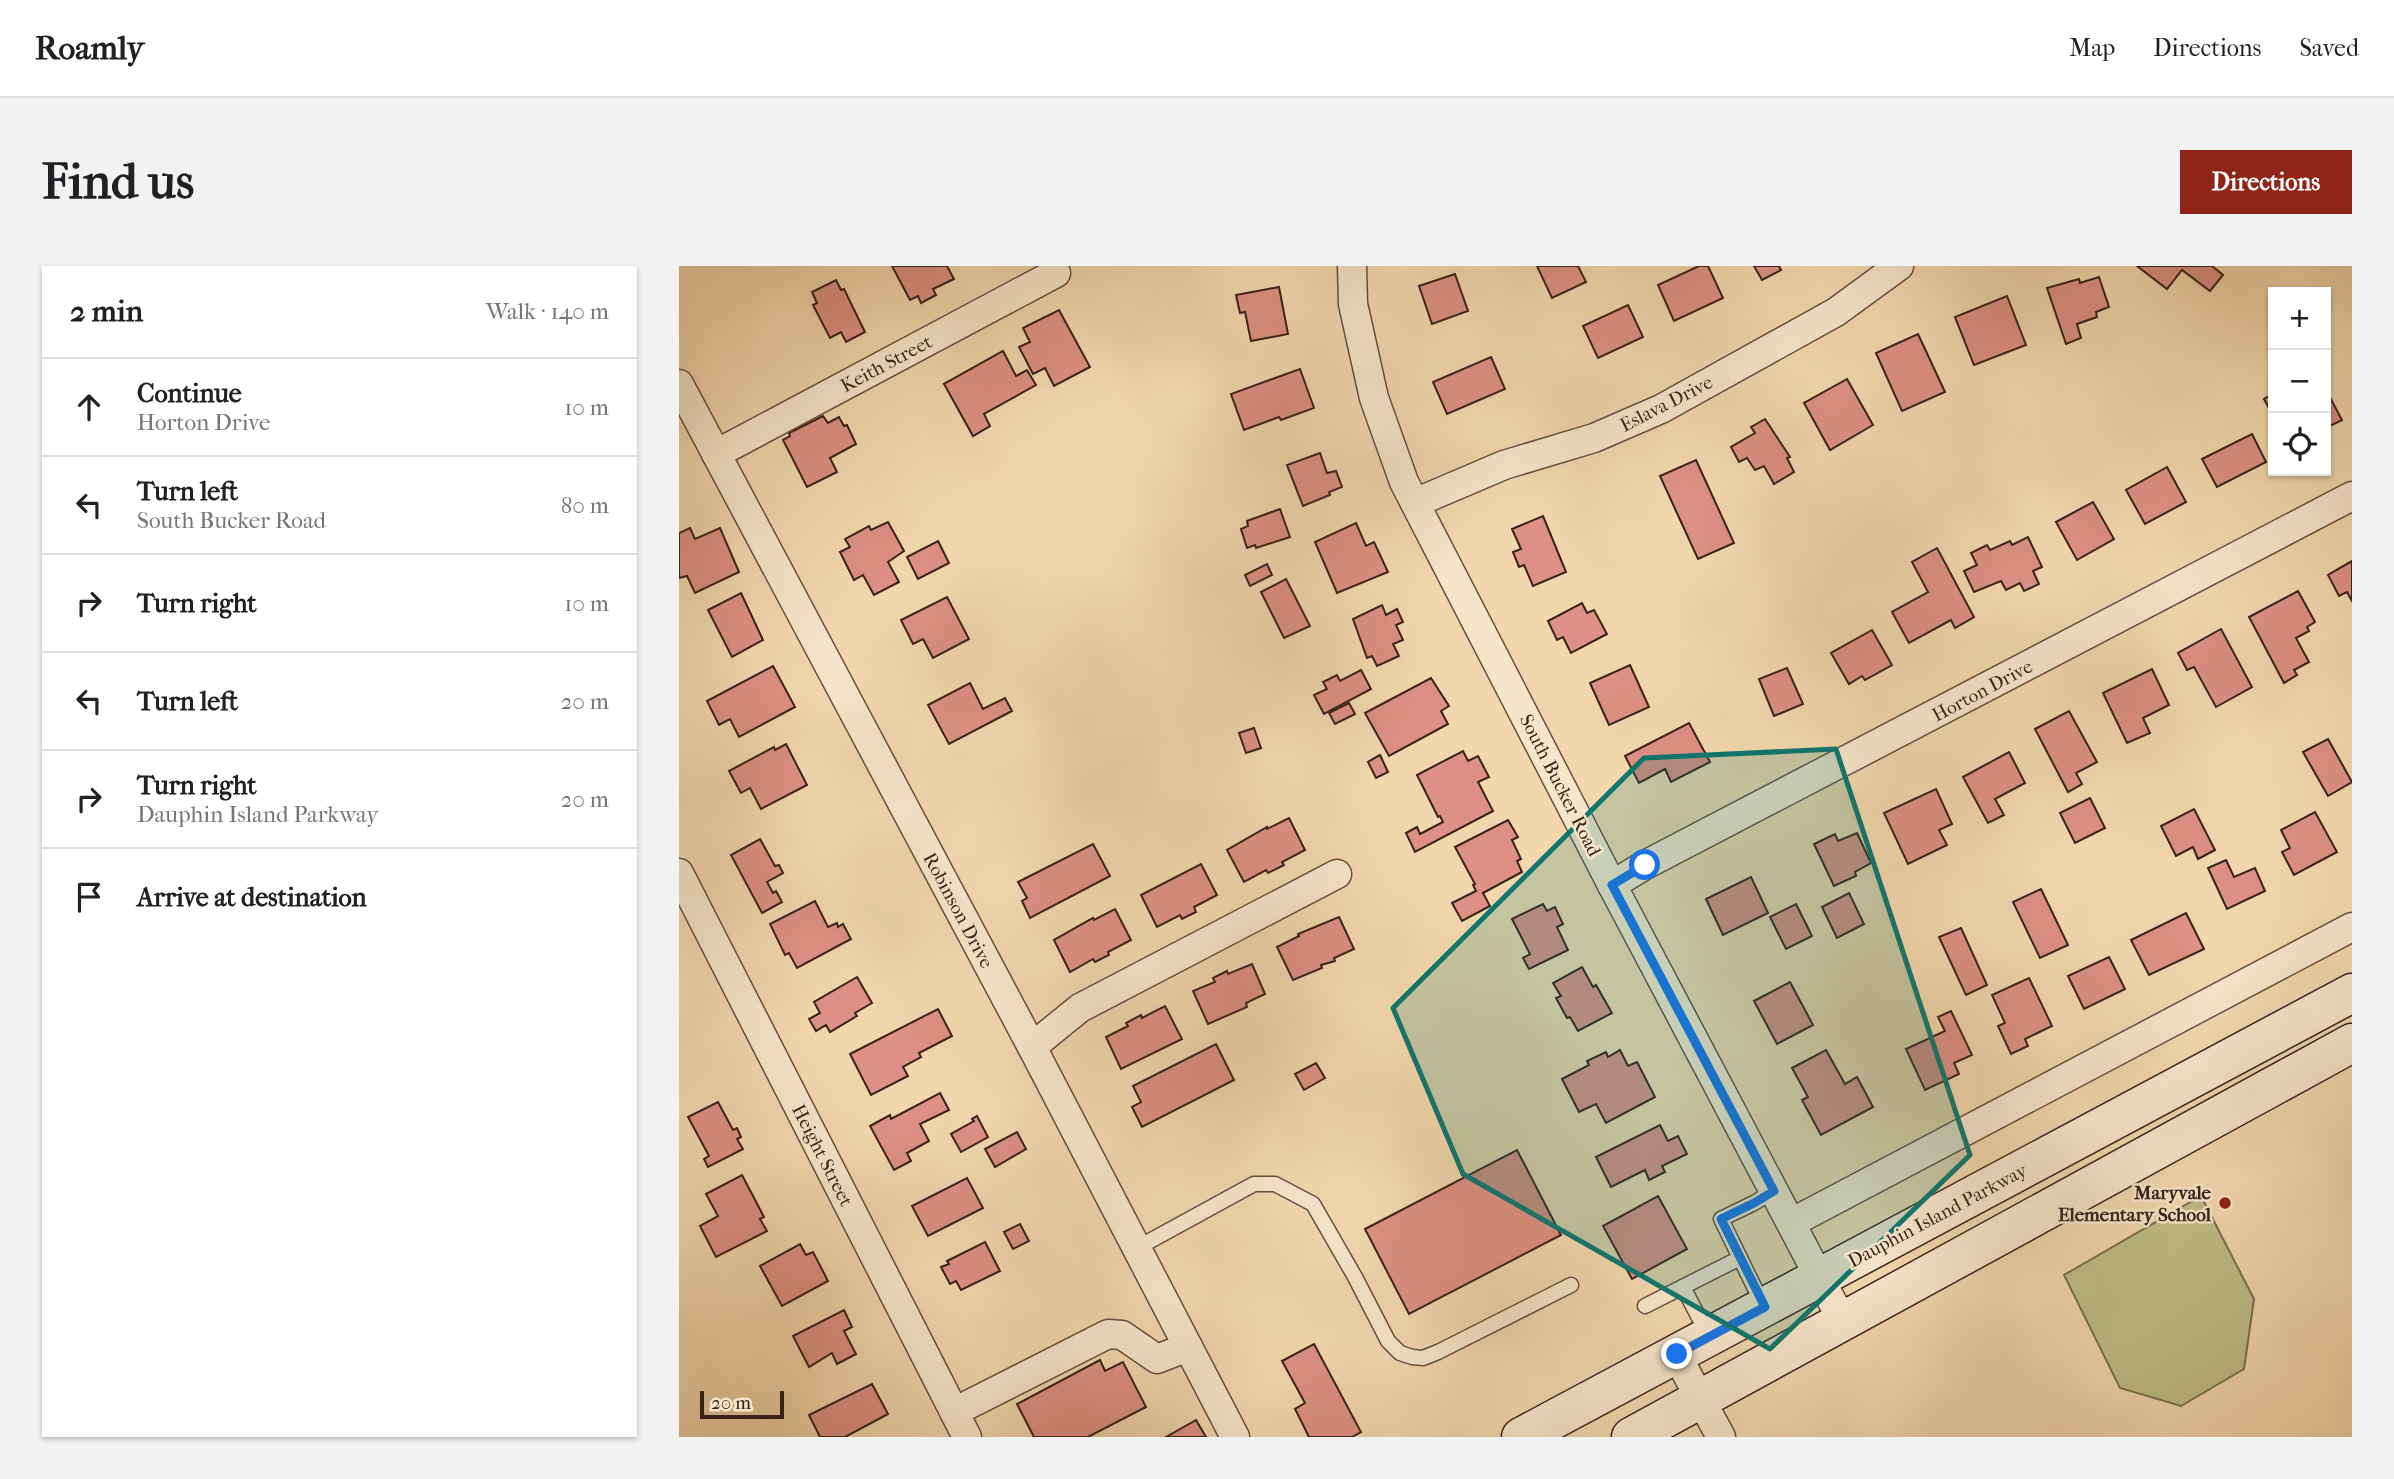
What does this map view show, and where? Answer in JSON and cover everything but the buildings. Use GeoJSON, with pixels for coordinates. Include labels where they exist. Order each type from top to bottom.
{"type":"FeatureCollection","features":[{"type":"Feature","properties":{"kind":"main road","name":"Dauphin Island Parkway"},"geometry":{"type":"LineString","coordinates":[[1521,1437],[2352,993]]}},
{"type":"Feature","properties":{"kind":"main road"},"geometry":{"type":"LineString","coordinates":[[1631,1437],[2352,1043]]}},
{"type":"Feature","properties":{"kind":"street","name":"South Bucker Road"},"geometry":{"type":"LineString","coordinates":[[1352,266],[1353,304],[1374,398],[1404,482],[1612,885],[1843,1322]]}},
{"type":"Feature","properties":{"kind":"street","name":"Eslava Drive"},"geometry":{"type":"LineString","coordinates":[[1415,503],[1504,465],[1594,438],[1661,409],[1836,312],[1899,266]]}},
{"type":"Feature","properties":{"kind":"street","name":"Keith Street"},"geometry":{"type":"LineString","coordinates":[[716,453],[1056,273]]}},
{"type":"Feature","properties":{"kind":"street","name":"Robinson Drive"},"geometry":{"type":"LineString","coordinates":[[679,384],[1032,1047],[1235,1437]]}},
{"type":"Feature","properties":{"kind":"street","name":"Horton Drive"},"geometry":{"type":"LineString","coordinates":[[1612,885],[1645,865],[2352,496]]}},
{"type":"Feature","properties":{"kind":"street","name":"Height Street"},"geometry":{"type":"LineString","coordinates":[[679,873],[967,1437]]}},
{"type":"Feature","properties":{"kind":"street"},"geometry":{"type":"LineString","coordinates":[[1032,1047],[1080,1008],[1337,874]]}},
{"type":"Feature","properties":{"kind":"street"},"geometry":{"type":"LineString","coordinates":[[1791,1223],[2352,927]]}},
{"type":"Feature","properties":{"kind":"street"},"geometry":{"type":"LineString","coordinates":[[954,1412],[1108,1334],[1122,1335],[1157,1359],[1188,1346]]}},
{"type":"Feature","properties":{"kind":"street"},"geometry":{"type":"LineString","coordinates":[[1693,1345],[1701,1400],[1721,1437]]}},
{"type":"Feature","properties":{"kind":"lane"},"geometry":{"type":"LineString","coordinates":[[1137,1248],[1254,1184],[1275,1184],[1313,1204],[1388,1341],[1400,1353],[1412,1357],[1439,1352],[1571,1285]]}},
{"type":"Feature","properties":{"kind":"lane"},"geometry":{"type":"LineString","coordinates":[[1765,1307],[1721,1219],[1774,1191]]}},
{"type":"Feature","properties":{"kind":"lane"},"geometry":{"type":"LineString","coordinates":[[1645,1306],[1740,1258]]}},
{"type":"Feature","properties":{"kind":"lane"},"geometry":{"type":"LineString","coordinates":[[1683,1287],[1693,1345]]}},
{"type":"Feature","properties":{"kind":"highlighted area"},"geometry":{"type":"Polygon","coordinates":[[[1836,749],[1970,1155],[1770,1349],[1463,1174],[1393,1008],[1644,758],[1836,749]]]}},
{"type":"Feature","properties":{"kind":"shaded area"},"geometry":{"type":"Polygon","coordinates":[[[2201,1196],[2254,1299],[2244,1369],[2181,1406],[2120,1388],[2064,1275],[2201,1196]]]}},
{"type":"Feature","properties":{"kind":"place","name":"Maryvale Elementary School"},"geometry":{"type":"Point","coordinates":[2225,1203]}},
{"type":"Feature","properties":{"kind":"route"},"geometry":{"type":"LineString","coordinates":[[1645,865],[1612,885],[1774,1191],[1721,1219],[1765,1307],[1677,1354]]}}]}
